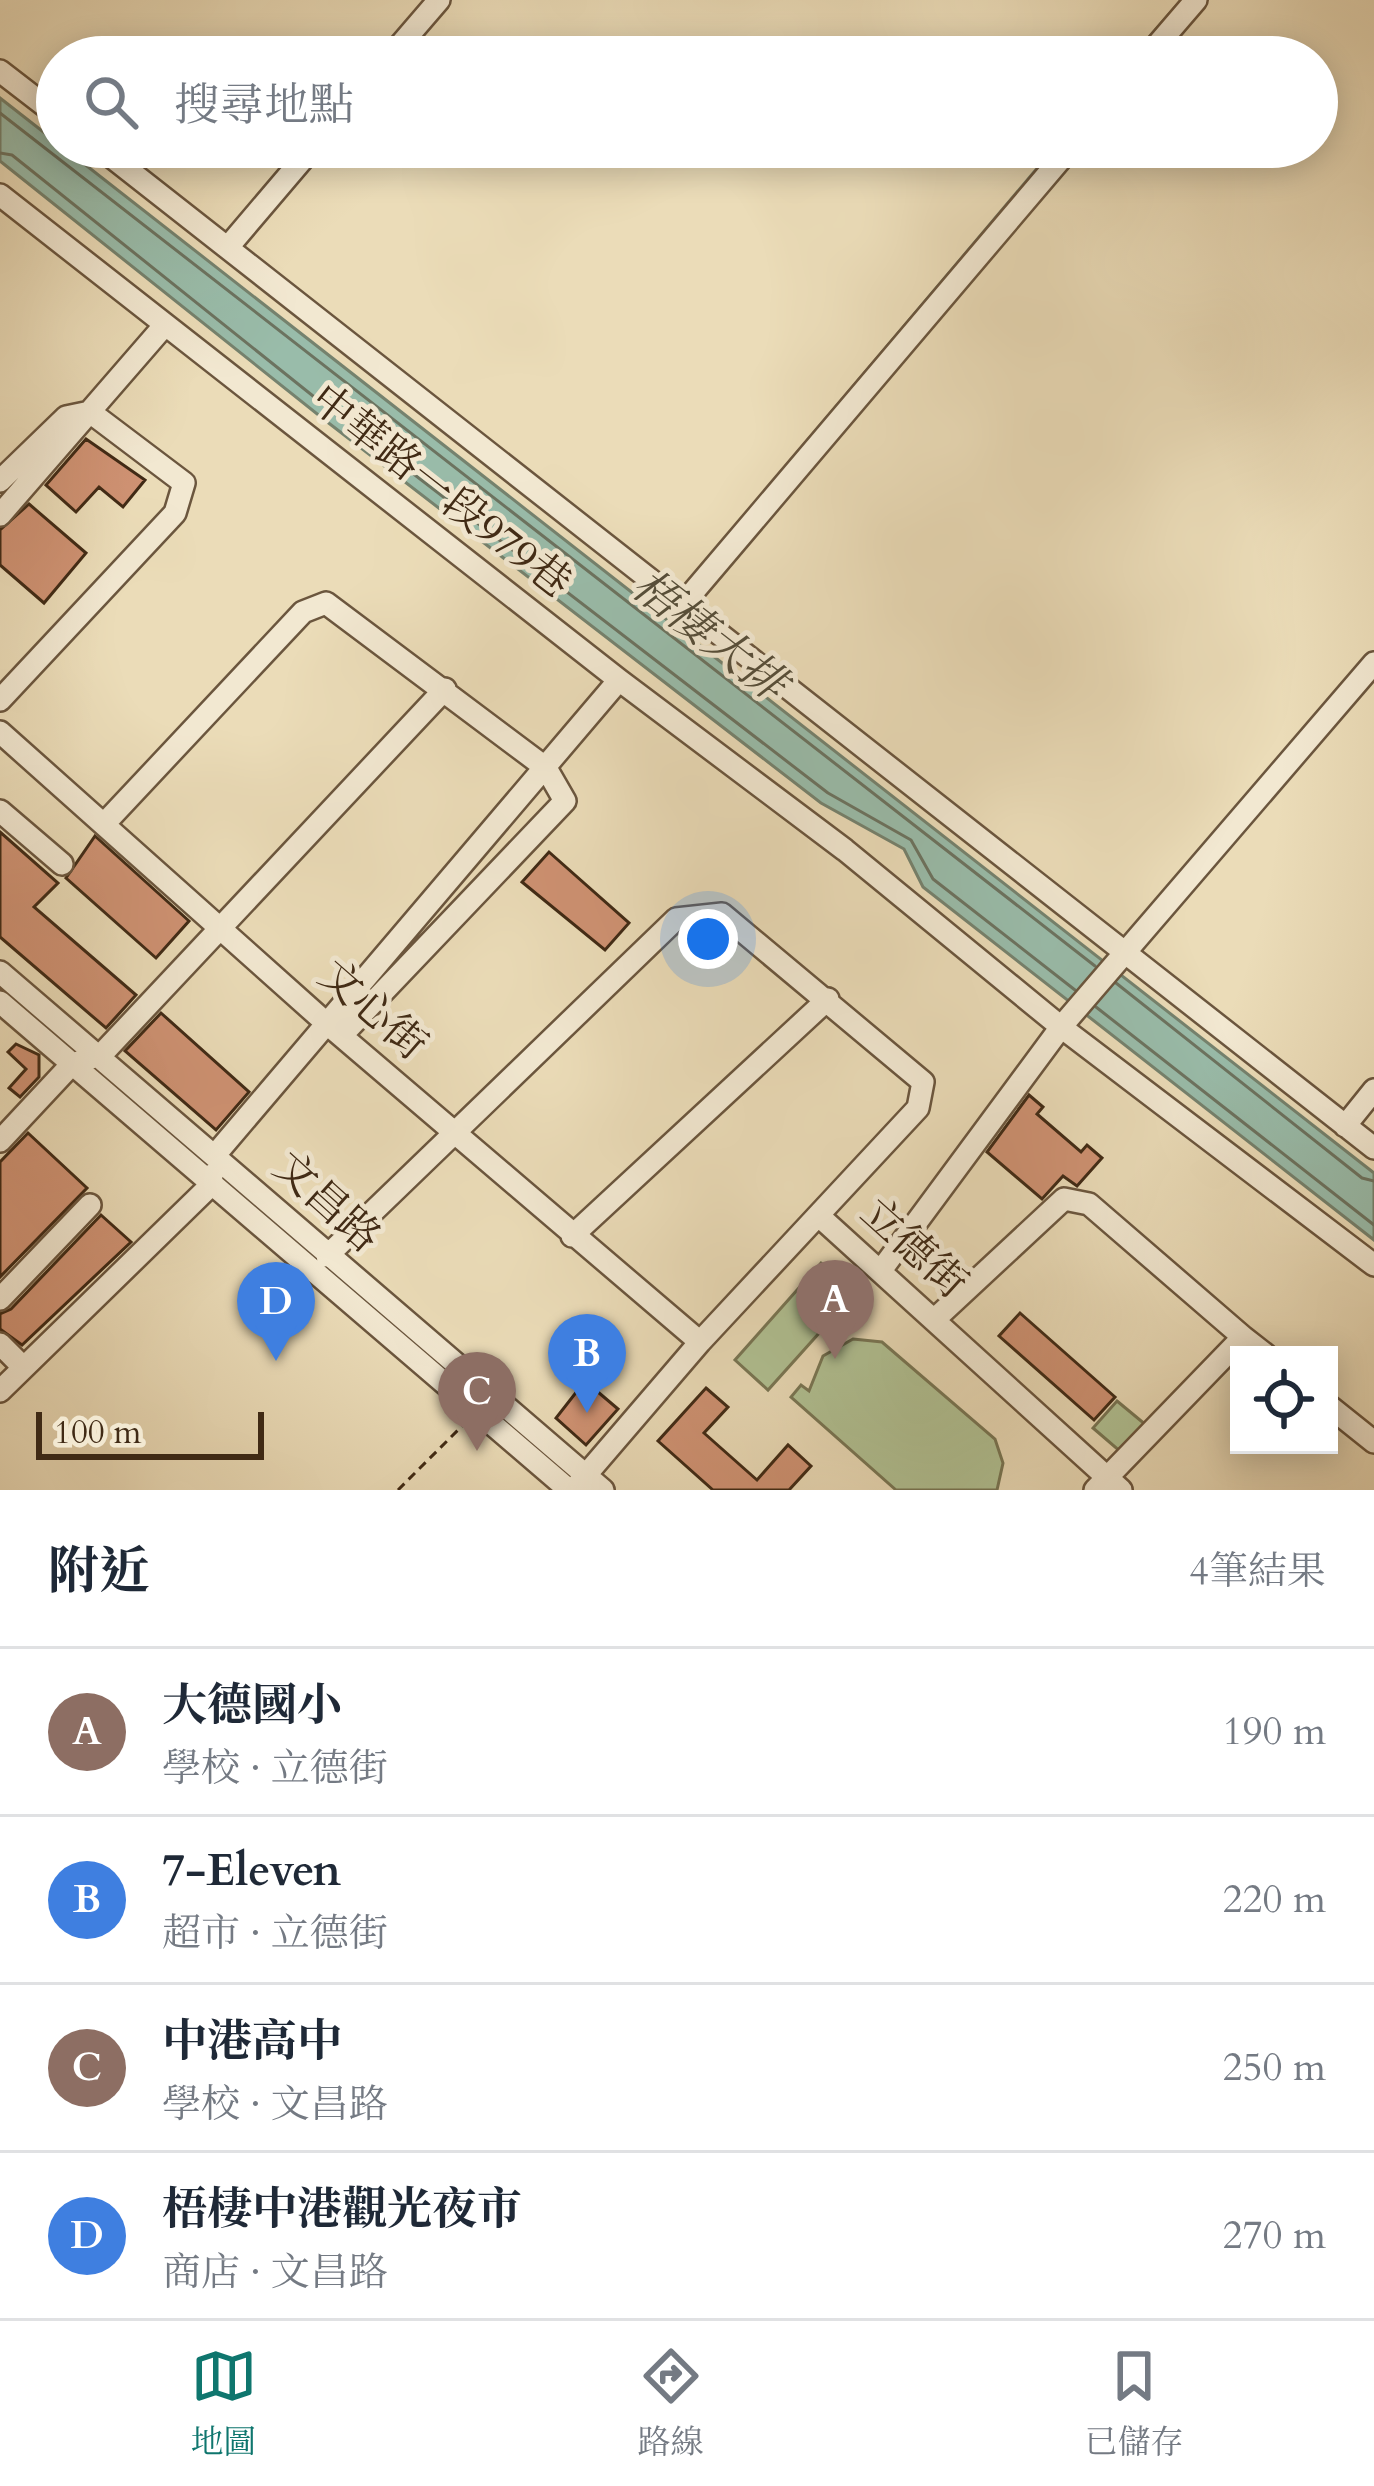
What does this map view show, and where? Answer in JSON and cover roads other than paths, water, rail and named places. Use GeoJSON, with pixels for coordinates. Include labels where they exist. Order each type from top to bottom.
{"type":"FeatureCollection","features":[{"type":"Feature","properties":{"kind":"street"},"geometry":{"type":"LineString","coordinates":[[408,36],[439,0]]}},
{"type":"Feature","properties":{"kind":"street"},"geometry":{"type":"LineString","coordinates":[[1165,36],[1196,0]]}},
{"type":"Feature","properties":{"kind":"street"},"geometry":{"type":"LineString","coordinates":[[0,71],[36,99]]}},
{"type":"Feature","properties":{"kind":"street"},"geometry":{"type":"LineString","coordinates":[[126,168],[1374,1148]]}},
{"type":"Feature","properties":{"kind":"street"},"geometry":{"type":"LineString","coordinates":[[229,247],[296,168]]}},
{"type":"Feature","properties":{"kind":"street"},"geometry":{"type":"LineString","coordinates":[[683,604],[1053,168]]}},
{"type":"Feature","properties":{"kind":"street","name":"中華路一段979巷"},"geometry":{"type":"LineString","coordinates":[[0,195],[619,680],[845,850],[1061,1027],[1374,1265]]}},
{"type":"Feature","properties":{"kind":"street"},"geometry":{"type":"LineString","coordinates":[[0,515],[164,326]]}},
{"type":"Feature","properties":{"kind":"street"},"geometry":{"type":"LineString","coordinates":[[0,481],[66,417],[90,412],[184,483],[176,513],[0,700]]}},
{"type":"Feature","properties":{"kind":"street"},"geometry":{"type":"LineString","coordinates":[[0,1391],[211,1185],[215,1155],[333,1028],[565,801],[546,768],[339,608],[315,605],[105,823]]}},
{"type":"Feature","properties":{"kind":"street"},"geometry":{"type":"LineString","coordinates":[[881,1269],[1061,1027],[1374,663]]}},
{"type":"Feature","properties":{"kind":"street"},"geometry":{"type":"LineString","coordinates":[[333,1028],[619,680]]}},
{"type":"Feature","properties":{"kind":"street"},"geometry":{"type":"LineString","coordinates":[[0,1142],[72,1064],[101,1055],[445,689]]}},
{"type":"Feature","properties":{"kind":"street","name":"文心街"},"geometry":{"type":"LineString","coordinates":[[0,732],[333,1028],[700,1342]]}},
{"type":"Feature","properties":{"kind":"street"},"geometry":{"type":"LineString","coordinates":[[0,812],[62,864]]}},
{"type":"Feature","properties":{"kind":"street"},"geometry":{"type":"LineString","coordinates":[[327,1256],[676,919],[722,914],[923,1082],[918,1108],[819,1216]]}},
{"type":"Feature","properties":{"kind":"street","name":"文昌路"},"geometry":{"type":"LineString","coordinates":[[0,972],[215,1155],[583,1486]]}},
{"type":"Feature","properties":{"kind":"street"},"geometry":{"type":"LineString","coordinates":[[572,1236],[828,999]]}},
{"type":"Feature","properties":{"kind":"street","name":"文昌路"},"geometry":{"type":"LineString","coordinates":[[0,1002],[476,1412],[583,1486]]}},
{"type":"Feature","properties":{"kind":"street"},"geometry":{"type":"LineString","coordinates":[[1345,1126],[1374,1090]]}},
{"type":"Feature","properties":{"kind":"street"},"geometry":{"type":"LineString","coordinates":[[935,1319],[1064,1198],[1089,1204],[1255,1346]]}},
{"type":"Feature","properties":{"kind":"street"},"geometry":{"type":"LineString","coordinates":[[0,1299],[90,1205]]}},
{"type":"Feature","properties":{"kind":"street","name":"立德街"},"geometry":{"type":"LineString","coordinates":[[583,1486],[700,1342],[819,1216],[935,1319],[1108,1486]]}},
{"type":"Feature","properties":{"kind":"street"},"geometry":{"type":"LineString","coordinates":[[1108,1486],[1244,1337]]}},
{"type":"Feature","properties":{"kind":"street"},"geometry":{"type":"LineString","coordinates":[[0,1344],[23,1367]]}},
{"type":"Feature","properties":{"kind":"street"},"geometry":{"type":"LineString","coordinates":[[1338,1413],[1374,1442]]}},
{"type":"Feature","properties":{"kind":"water"},"geometry":{"type":"Polygon","coordinates":[[[0,98],[36,126],[36,168],[89,168],[1374,1173],[1374,1240],[923,887],[904,849],[821,803],[326,421],[0,161],[0,98]]]}},
{"type":"Feature","properties":{"kind":"waterway"},"geometry":{"type":"LineString","coordinates":[[1151,36],[1182,0]]}},
{"type":"Feature","properties":{"kind":"waterway","name":"梧棲大排"},"geometry":{"type":"LineString","coordinates":[[700,569],[1038,168]]}},
{"type":"Feature","properties":{"kind":"place","name":"大德國小"},"geometry":{"type":"Point","coordinates":[835,1359]}},
{"type":"Feature","properties":{"kind":"place","name":"梧棲中港觀光夜市"},"geometry":{"type":"Point","coordinates":[276,1361]}},
{"type":"Feature","properties":{"kind":"place","name":"7-Eleven"},"geometry":{"type":"Point","coordinates":[587,1413]}},
{"type":"Feature","properties":{"kind":"place","name":"中港高中"},"geometry":{"type":"Point","coordinates":[477,1451]}}]}
